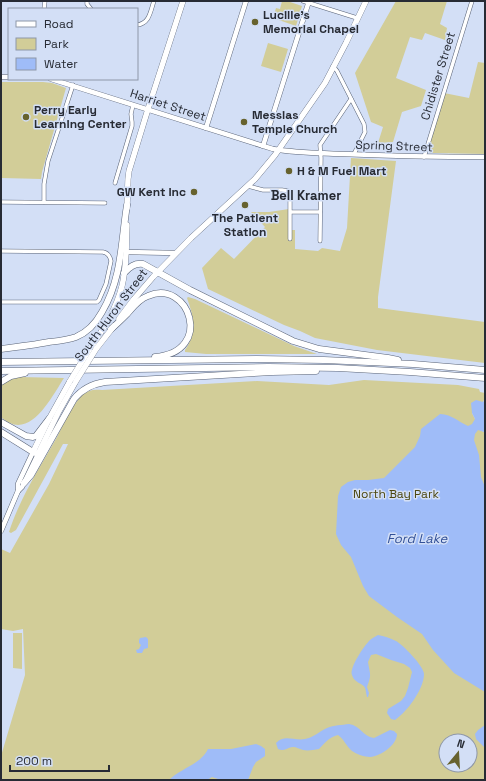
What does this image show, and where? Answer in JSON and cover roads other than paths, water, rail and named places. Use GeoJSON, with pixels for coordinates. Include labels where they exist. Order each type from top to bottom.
{"type":"FeatureCollection","features":[{"type":"Feature","properties":{"kind":"highway"},"geometry":{"type":"LineString","coordinates":[[1,349],[69,339],[82,334],[93,325],[101,315],[110,298],[117,278],[121,259],[127,205]]}},
{"type":"Feature","properties":{"kind":"highway"},"geometry":{"type":"LineString","coordinates":[[124,273],[132,266],[139,263],[147,265],[190,290],[293,341],[319,349],[388,358],[414,364]]}},
{"type":"Feature","properties":{"kind":"highway"},"geometry":{"type":"LineString","coordinates":[[111,329],[146,296],[153,294],[166,294],[173,296],[182,304],[189,314],[191,327],[187,340],[172,354],[136,360]]}},
{"type":"Feature","properties":{"kind":"highway"},"geometry":{"type":"LineString","coordinates":[[1,362],[257,359],[414,364],[485,370]]}},
{"type":"Feature","properties":{"kind":"highway"},"geometry":{"type":"LineString","coordinates":[[1,371],[268,367],[338,368],[485,378]]}},
{"type":"Feature","properties":{"kind":"highway"},"geometry":{"type":"LineString","coordinates":[[24,484],[31,475],[74,399],[81,391],[91,385],[105,382],[272,372],[319,371],[338,368]]}},
{"type":"Feature","properties":{"kind":"highway"},"geometry":{"type":"LineString","coordinates":[[1,382],[11,376],[38,370]]}},
{"type":"Feature","properties":{"kind":"highway"},"geometry":{"type":"LineString","coordinates":[[1,422],[26,436],[33,437],[36,436],[49,419]]}},
{"type":"Feature","properties":{"kind":"highway"},"geometry":{"type":"LineString","coordinates":[[1,432],[35,453]]}},
{"type":"Feature","properties":{"kind":"main road","name":"South Huron Street"},"geometry":{"type":"LineString","coordinates":[[18,491],[18,484],[90,350],[104,328],[118,298],[122,286],[126,252],[128,179],[148,109],[183,1]]}},
{"type":"Feature","properties":{"kind":"main road"},"geometry":{"type":"LineString","coordinates":[[206,128],[246,1]]}},
{"type":"Feature","properties":{"kind":"main road","name":"South Huron Street"},"geometry":{"type":"LineString","coordinates":[[18,491],[24,484],[49,419],[73,381],[111,329],[158,272],[176,253],[248,186],[279,150],[325,83],[366,1]]}},
{"type":"Feature","properties":{"kind":"main road"},"geometry":{"type":"LineString","coordinates":[[263,146],[309,2]]}},
{"type":"Feature","properties":{"kind":"main road","name":"Harriet Street"},"geometry":{"type":"LineString","coordinates":[[54,80],[279,150]]}},
{"type":"Feature","properties":{"kind":"main road","name":"Spring Street"},"geometry":{"type":"LineString","coordinates":[[279,150],[424,157],[485,157]]}},
{"type":"Feature","properties":{"kind":"main road"},"geometry":{"type":"LineString","coordinates":[[126,252],[176,253]]}},
{"type":"Feature","properties":{"kind":"main road"},"geometry":{"type":"LineString","coordinates":[[1,531],[18,491]]}},
{"type":"Feature","properties":{"kind":"street"},"geometry":{"type":"LineString","coordinates":[[138,25],[144,23],[148,18],[154,1]]}},
{"type":"Feature","properties":{"kind":"street"},"geometry":{"type":"LineString","coordinates":[[303,1],[357,18]]}},
{"type":"Feature","properties":{"kind":"street","name":"Chidister Street"},"geometry":{"type":"LineString","coordinates":[[424,157],[472,1]]}},
{"type":"Feature","properties":{"kind":"street"},"geometry":{"type":"LineString","coordinates":[[333,66],[365,128],[365,132],[354,154]]}},
{"type":"Feature","properties":{"kind":"street"},"geometry":{"type":"LineString","coordinates":[[44,202],[44,184],[48,161],[72,85]]}},
{"type":"Feature","properties":{"kind":"street"},"geometry":{"type":"LineString","coordinates":[[320,241],[320,145],[351,99]]}},
{"type":"Feature","properties":{"kind":"street"},"geometry":{"type":"LineString","coordinates":[[115,183],[132,126],[132,105]]}},
{"type":"Feature","properties":{"kind":"street"},"geometry":{"type":"LineString","coordinates":[[248,186],[263,190],[288,191],[290,195],[290,239]]}},
{"type":"Feature","properties":{"kind":"street"},"geometry":{"type":"LineString","coordinates":[[1,202],[104,202]]}},
{"type":"Feature","properties":{"kind":"street"},"geometry":{"type":"LineString","coordinates":[[290,212],[320,212]]}},
{"type":"Feature","properties":{"kind":"street"},"geometry":{"type":"LineString","coordinates":[[1,251],[103,252],[110,257],[111,265],[106,284],[97,302],[1,302]]}},
{"type":"Feature","properties":{"kind":"water","name":"Ford Lake"},"geometry":{"type":"Polygon","coordinates":[[[485,399],[485,434],[484,432],[478,430],[475,434],[474,440],[479,455],[481,477],[485,487],[485,692],[454,673],[433,650],[422,634],[369,596],[363,586],[351,557],[341,545],[336,534],[338,496],[341,487],[348,482],[355,480],[384,478],[415,447],[420,436],[421,429],[440,414],[452,417],[468,426],[472,424],[475,419],[472,413],[471,403],[476,400],[483,402],[485,399]]]}},
{"type":"Feature","properties":{"kind":"water"},"geometry":{"type":"Polygon","coordinates":[[[378,635],[394,640],[403,646],[417,661],[424,674],[421,686],[414,700],[405,712],[395,720],[391,719],[387,713],[388,709],[401,701],[405,696],[412,672],[410,668],[404,664],[376,654],[371,655],[368,662],[370,679],[367,687],[369,693],[368,697],[364,686],[355,680],[352,675],[353,667],[361,652],[370,640],[378,635]]]}},
{"type":"Feature","properties":{"kind":"water"},"geometry":{"type":"Polygon","coordinates":[[[146,637],[148,639],[148,648],[144,649],[142,653],[137,653],[136,650],[139,649],[141,645],[139,643],[140,638],[146,637]]]}},
{"type":"Feature","properties":{"kind":"water"},"geometry":{"type":"Polygon","coordinates":[[[349,724],[353,725],[370,737],[374,738],[390,730],[397,734],[396,738],[388,749],[379,755],[370,757],[352,751],[338,735],[325,742],[319,749],[313,750],[303,750],[293,747],[281,750],[278,749],[276,743],[279,740],[286,738],[308,738],[324,729],[349,724]]]}},
{"type":"Feature","properties":{"kind":"water"},"geometry":{"type":"Polygon","coordinates":[[[485,725],[485,748],[478,741],[478,733],[476,733],[485,725]]]}},
{"type":"Feature","properties":{"kind":"water"},"geometry":{"type":"Polygon","coordinates":[[[256,744],[265,749],[265,756],[256,762],[248,780],[221,780],[212,777],[207,780],[169,780],[195,763],[205,754],[208,749],[231,749],[256,744]]]}},
{"type":"Feature","properties":{"kind":"place","name":"Lucille's Memorial Chapel"},"geometry":{"type":"Point","coordinates":[255,22]}},
{"type":"Feature","properties":{"kind":"place","name":"Perry Early Learning Center"},"geometry":{"type":"Point","coordinates":[26,117]}},
{"type":"Feature","properties":{"kind":"place","name":"Messias Temple Church"},"geometry":{"type":"Point","coordinates":[244,122]}},
{"type":"Feature","properties":{"kind":"place","name":"H & M Fuel Mart"},"geometry":{"type":"Point","coordinates":[289,171]}},
{"type":"Feature","properties":{"kind":"place","name":"GW Kent Inc"},"geometry":{"type":"Point","coordinates":[194,192]}},
{"type":"Feature","properties":{"kind":"place","name":"The Patient Station"},"geometry":{"type":"Point","coordinates":[245,205]}},
{"type":"Feature","properties":{"kind":"district","name":"Bell Kramer"},"geometry":{"type":"Point","coordinates":[306,195]}},
{"type":"Feature","properties":{"kind":"park label","name":"North Bay Park"},"geometry":{"type":"Point","coordinates":[396,494]}}]}
